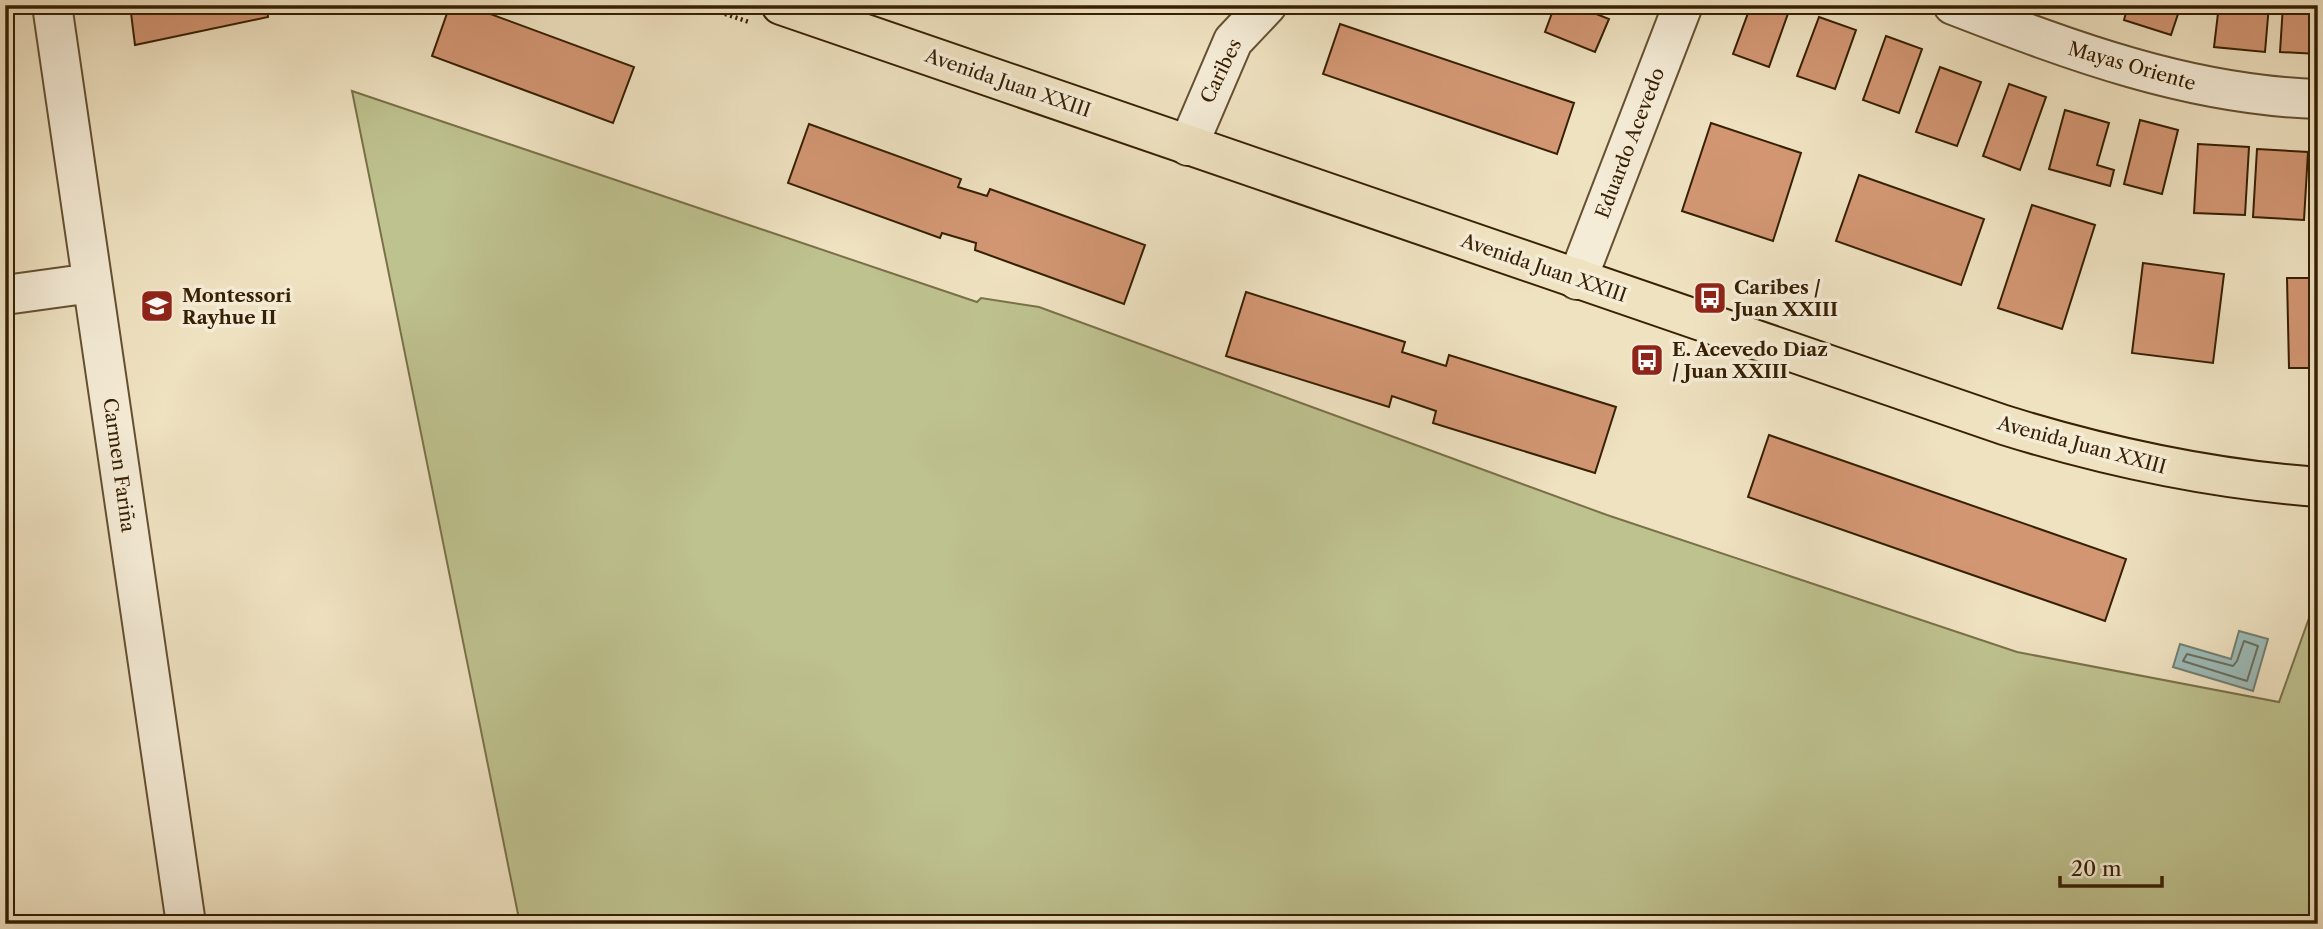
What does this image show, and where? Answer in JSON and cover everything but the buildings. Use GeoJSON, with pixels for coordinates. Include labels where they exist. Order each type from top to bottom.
{"type":"FeatureCollection","features":[{"type":"Feature","properties":{"kind":"main road","name":"Avenida Juan XXIII"},"geometry":{"type":"LineString","coordinates":[[781,5],[2004,425],[2087,450],[2202,475],[2318,487]]}},
{"type":"Feature","properties":{"kind":"street","name":"Carmen Fariña"},"geometry":{"type":"LineString","coordinates":[[52,5],[92,283],[175,922]]}},
{"type":"Feature","properties":{"kind":"street","name":"Caribes"},"geometry":{"type":"LineString","coordinates":[[1188,146],[1233,41],[1267,5]]}},
{"type":"Feature","properties":{"kind":"street","name":"Eduardo Acevedo"},"geometry":{"type":"LineString","coordinates":[[1577,280],[1683,5]]}},
{"type":"Feature","properties":{"kind":"street","name":"Mayas Oriente"},"geometry":{"type":"LineString","coordinates":[[1953,5],[2009,15],[2081,53],[2179,82],[2258,95],[2318,100]]}},
{"type":"Feature","properties":{"kind":"street"},"geometry":{"type":"LineString","coordinates":[[5,295],[92,283]]}},
{"type":"Feature","properties":{"kind":"green space"},"geometry":{"type":"Polygon","coordinates":[[[352,91],[977,302],[981,298],[1039,307],[1607,515],[2017,652],[2279,702],[2318,593],[2318,924],[520,924],[352,91]]]}},
{"type":"Feature","properties":{"kind":"water"},"geometry":{"type":"Polygon","coordinates":[[[2239,631],[2268,639],[2253,691],[2173,667],[2180,644],[2231,659],[2239,631]]]}},
{"type":"Feature","properties":{"kind":"place","name":"Caribes / Juan XXIII"},"geometry":{"type":"Point","coordinates":[1710,298]}},
{"type":"Feature","properties":{"kind":"place","name":"Montessori Rayhue II"},"geometry":{"type":"Point","coordinates":[157,306]}},
{"type":"Feature","properties":{"kind":"place","name":"E. Acevedo Diaz / Juan XXIII"},"geometry":{"type":"Point","coordinates":[1647,360]}}]}
